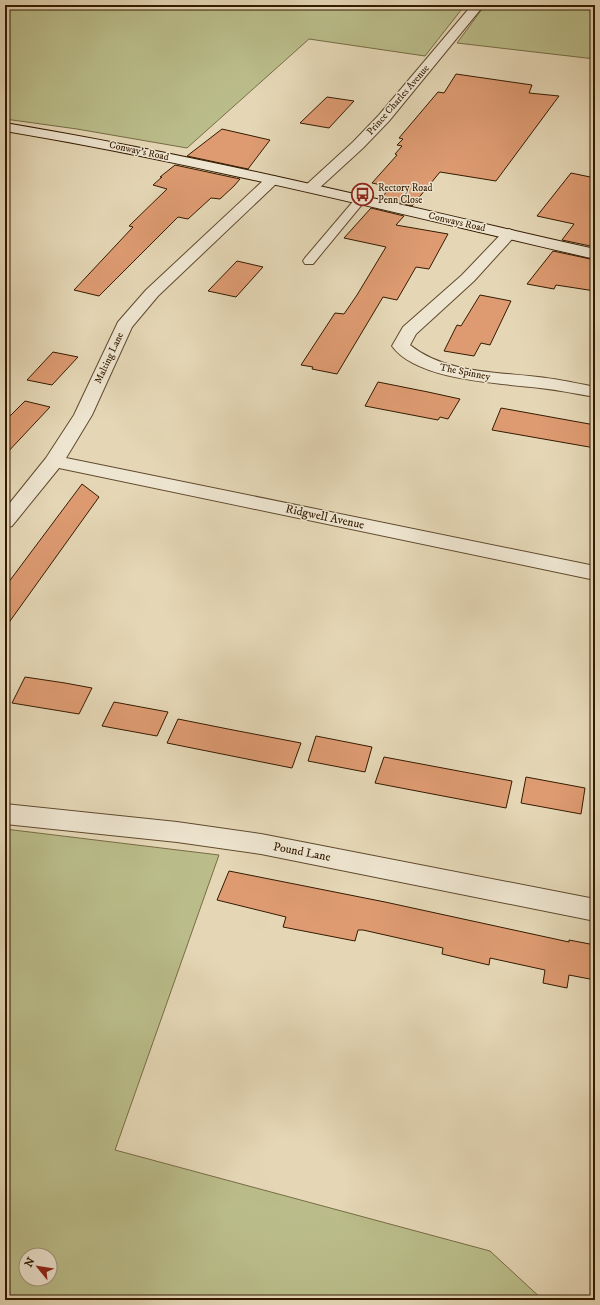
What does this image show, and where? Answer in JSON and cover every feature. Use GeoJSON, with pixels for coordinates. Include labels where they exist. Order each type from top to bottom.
{"type":"FeatureCollection","features":[{"type":"Feature","properties":{"kind":"street","name":"Prince Charles Avenue"},"geometry":{"type":"LineString","coordinates":[[311,188],[358,145],[384,118],[478,5]]}},
{"type":"Feature","properties":{"kind":"street","name":"Conway's Road"},"geometry":{"type":"LineString","coordinates":[[5,126],[89,141],[272,180]]}},
{"type":"Feature","properties":{"kind":"street","name":"Conways Road"},"geometry":{"type":"LineString","coordinates":[[272,180],[595,254]]}},
{"type":"Feature","properties":{"kind":"street","name":"Malting Lane"},"geometry":{"type":"LineString","coordinates":[[5,522],[54,461],[83,415],[124,326],[152,293],[272,180]]}},
{"type":"Feature","properties":{"kind":"street","name":"The Spinney"},"geometry":{"type":"LineString","coordinates":[[509,234],[468,278],[409,331],[401,346],[417,359],[446,370],[595,392]]}},
{"type":"Feature","properties":{"kind":"street","name":"Ridgwell Avenue"},"geometry":{"type":"LineString","coordinates":[[54,461],[595,574]]}},
{"type":"Feature","properties":{"kind":"street","name":"Pound Lane"},"geometry":{"type":"LineString","coordinates":[[5,814],[177,832],[260,844],[595,910]]}},
{"type":"Feature","properties":{"kind":"lane"},"geometry":{"type":"LineString","coordinates":[[309,261],[360,200]]}},
{"type":"Feature","properties":{"kind":"green space"},"geometry":{"type":"Polygon","coordinates":[[[5,5],[465,5],[425,56],[309,39],[187,148],[77,129],[5,119],[5,5]]]}},
{"type":"Feature","properties":{"kind":"green space"},"geometry":{"type":"Polygon","coordinates":[[[485,5],[595,5],[595,59],[457,43],[485,5]]]}},
{"type":"Feature","properties":{"kind":"green space"},"geometry":{"type":"Polygon","coordinates":[[[5,829],[219,855],[115,1150],[490,1251],[543,1300],[5,1300],[5,829]]]}},
{"type":"Feature","properties":{"kind":"building"},"geometry":{"type":"Polygon","coordinates":[[[456,74],[532,85],[529,93],[559,96],[496,181],[440,172],[412,206],[381,198],[391,187],[372,183],[397,155],[395,154],[402,146],[397,145],[403,139],[399,138],[438,92],[444,93],[456,74]]]}},
{"type":"Feature","properties":{"kind":"building"},"geometry":{"type":"Polygon","coordinates":[[[327,97],[354,101],[329,128],[300,123],[327,97]]]}},
{"type":"Feature","properties":{"kind":"building"},"geometry":{"type":"Polygon","coordinates":[[[222,129],[270,140],[248,169],[187,156],[222,129]]]}},
{"type":"Feature","properties":{"kind":"building"},"geometry":{"type":"Polygon","coordinates":[[[175,165],[240,179],[220,199],[211,198],[188,219],[178,217],[99,296],[74,290],[133,227],[129,226],[167,189],[153,185],[162,177],[160,177],[175,165]]]}},
{"type":"Feature","properties":{"kind":"building"},"geometry":{"type":"Polygon","coordinates":[[[571,173],[595,178],[595,247],[562,240],[574,224],[537,216],[571,173]]]}},
{"type":"Feature","properties":{"kind":"building"},"geometry":{"type":"Polygon","coordinates":[[[371,208],[404,216],[396,225],[448,234],[429,269],[416,267],[397,300],[383,297],[337,374],[312,369],[313,367],[301,365],[335,313],[344,314],[386,247],[344,238],[371,208]]]}},
{"type":"Feature","properties":{"kind":"building"},"geometry":{"type":"Polygon","coordinates":[[[553,251],[595,260],[595,291],[556,285],[554,289],[527,284],[553,251]]]}},
{"type":"Feature","properties":{"kind":"building"},"geometry":{"type":"Polygon","coordinates":[[[237,261],[263,267],[236,297],[208,291],[237,261]]]}},
{"type":"Feature","properties":{"kind":"building"},"geometry":{"type":"Polygon","coordinates":[[[480,295],[511,301],[490,345],[481,343],[474,356],[444,351],[457,325],[461,326],[480,295]]]}},
{"type":"Feature","properties":{"kind":"building"},"geometry":{"type":"Polygon","coordinates":[[[53,352],[78,357],[52,385],[27,380],[53,352]]]}},
{"type":"Feature","properties":{"kind":"building"},"geometry":{"type":"Polygon","coordinates":[[[378,382],[460,399],[448,419],[440,417],[438,420],[365,406],[378,382]]]}},
{"type":"Feature","properties":{"kind":"building"},"geometry":{"type":"Polygon","coordinates":[[[25,401],[50,407],[5,455],[5,421],[25,401]]]}},
{"type":"Feature","properties":{"kind":"building"},"geometry":{"type":"Polygon","coordinates":[[[501,408],[595,425],[595,448],[492,430],[501,408]]]}},
{"type":"Feature","properties":{"kind":"building"},"geometry":{"type":"Polygon","coordinates":[[[82,484],[99,497],[5,628],[5,587],[82,484]]]}},
{"type":"Feature","properties":{"kind":"building"},"geometry":{"type":"Polygon","coordinates":[[[25,677],[92,688],[79,714],[12,703],[25,677]]]}},
{"type":"Feature","properties":{"kind":"building"},"geometry":{"type":"Polygon","coordinates":[[[114,702],[168,712],[157,736],[102,726],[114,702]]]}},
{"type":"Feature","properties":{"kind":"building"},"geometry":{"type":"Polygon","coordinates":[[[178,719],[301,743],[292,768],[167,743],[178,719]]]}},
{"type":"Feature","properties":{"kind":"building"},"geometry":{"type":"Polygon","coordinates":[[[316,736],[372,747],[365,772],[308,761],[316,736]]]}},
{"type":"Feature","properties":{"kind":"building"},"geometry":{"type":"Polygon","coordinates":[[[384,757],[512,781],[506,808],[375,783],[384,757]]]}},
{"type":"Feature","properties":{"kind":"building"},"geometry":{"type":"Polygon","coordinates":[[[526,777],[585,788],[581,814],[521,803],[526,777]]]}},
{"type":"Feature","properties":{"kind":"building"},"geometry":{"type":"Polygon","coordinates":[[[229,871],[385,902],[569,942],[569,940],[595,945],[595,980],[569,975],[567,988],[543,983],[545,970],[490,958],[489,965],[442,954],[443,948],[363,930],[358,930],[355,941],[283,927],[286,917],[217,900],[229,871]]]}},
{"type":"Feature","properties":{"kind":"place","name":"Rectory Road Penn Close"},"geometry":{"type":"Point","coordinates":[362,194]}}]}
